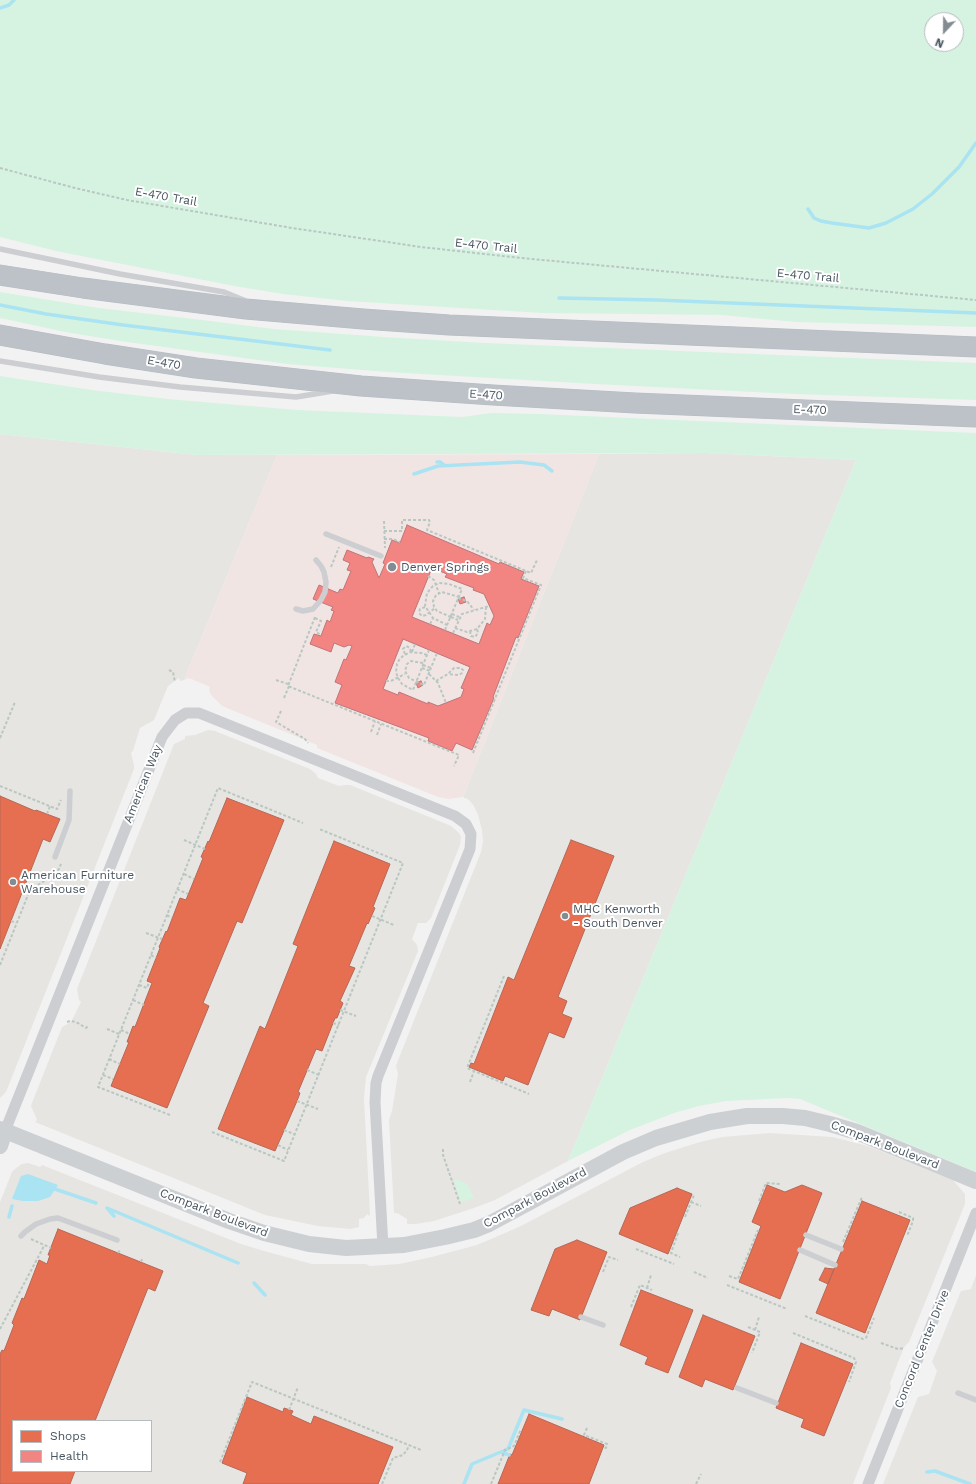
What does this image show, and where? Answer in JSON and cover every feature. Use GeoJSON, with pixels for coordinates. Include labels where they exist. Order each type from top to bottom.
{"type":"FeatureCollection","features":[{"type":"Feature","properties":{"kind":"highway"},"geometry":{"type":"LineString","coordinates":[[0,275],[120,293],[272,311],[449,325],[976,347]]}},
{"type":"Feature","properties":{"kind":"highway","name":"E-470"},"geometry":{"type":"LineString","coordinates":[[0,335],[104,354],[196,368],[361,386],[643,403],[976,417]]}},
{"type":"Feature","properties":{"kind":"street","name":"American Way"},"geometry":{"type":"LineString","coordinates":[[2,1135],[164,734],[175,720],[186,713],[199,713],[455,816],[461,819],[469,828],[471,834],[470,849],[376,1083],[375,1102],[383,1247]]}},
{"type":"Feature","properties":{"kind":"street","name":"Compark Boulevard"},"geometry":{"type":"LineString","coordinates":[[2,1135],[264,1233],[296,1242],[330,1247],[383,1247],[431,1240],[474,1230],[489,1224],[623,1152],[656,1138],[710,1122],[748,1116],[783,1116],[805,1118],[830,1124],[857,1132],[976,1181]]}},
{"type":"Feature","properties":{"kind":"street","name":"Concord Center Drive"},"geometry":{"type":"LineString","coordinates":[[868,1484],[976,1213]]}},
{"type":"Feature","properties":{"kind":"lane"},"geometry":{"type":"LineString","coordinates":[[0,249],[120,274],[224,292],[272,311]]}},
{"type":"Feature","properties":{"kind":"lane"},"geometry":{"type":"LineString","coordinates":[[0,361],[99,377],[180,387],[296,397],[361,386]]}},
{"type":"Feature","properties":{"kind":"lane"},"geometry":{"type":"LineString","coordinates":[[326,534],[381,556]]}},
{"type":"Feature","properties":{"kind":"lane"},"geometry":{"type":"LineString","coordinates":[[296,609],[303,611],[313,609],[321,600],[325,592],[326,582],[324,572],[316,560]]}},
{"type":"Feature","properties":{"kind":"lane"},"geometry":{"type":"LineString","coordinates":[[55,857],[68,820],[70,791]]}},
{"type":"Feature","properties":{"kind":"lane"},"geometry":{"type":"LineString","coordinates":[[21,1236],[36,1224],[58,1218],[117,1240]]}},
{"type":"Feature","properties":{"kind":"lane"},"geometry":{"type":"LineString","coordinates":[[806,1235],[841,1247]]}},
{"type":"Feature","properties":{"kind":"lane"},"geometry":{"type":"LineString","coordinates":[[800,1250],[835,1265]]}},
{"type":"Feature","properties":{"kind":"lane"},"geometry":{"type":"LineString","coordinates":[[581,1316],[603,1325]]}},
{"type":"Feature","properties":{"kind":"lane"},"geometry":{"type":"LineString","coordinates":[[737,1388],[776,1403]]}},
{"type":"Feature","properties":{"kind":"lane"},"geometry":{"type":"LineString","coordinates":[[958,1393],[976,1400]]}},
{"type":"Feature","properties":{"kind":"path","name":"E-470 Trail"},"geometry":{"type":"LineString","coordinates":[[0,168],[127,200],[421,247],[521,258],[976,300]]}},
{"type":"Feature","properties":{"kind":"path"},"geometry":{"type":"LineString","coordinates":[[379,547],[385,550],[384,520]]}},
{"type":"Feature","properties":{"kind":"path"},"geometry":{"type":"LineString","coordinates":[[384,531],[402,531],[402,520],[429,520],[430,522],[427,530],[526,571],[532,573],[537,560]]}},
{"type":"Feature","properties":{"kind":"path"},"geometry":{"type":"LineString","coordinates":[[384,539],[393,539],[400,542]]}},
{"type":"Feature","properties":{"kind":"path"},"geometry":{"type":"LineString","coordinates":[[331,569],[340,546]]}},
{"type":"Feature","properties":{"kind":"path"},"geometry":{"type":"LineString","coordinates":[[473,753],[541,585],[523,578],[526,571]]}},
{"type":"Feature","properties":{"kind":"path"},"geometry":{"type":"LineString","coordinates":[[428,576],[434,580],[439,593]]}},
{"type":"Feature","properties":{"kind":"path"},"geometry":{"type":"LineString","coordinates":[[445,630],[462,589],[443,583],[436,585],[427,593],[424,601],[425,607],[429,614],[433,618],[447,625]]}},
{"type":"Feature","properties":{"kind":"path"},"geometry":{"type":"LineString","coordinates":[[459,619],[435,608],[433,601],[439,593],[445,591],[459,597],[467,601],[474,610]]}},
{"type":"Feature","properties":{"kind":"path"},"geometry":{"type":"LineString","coordinates":[[453,634],[455,628],[459,619],[462,614],[488,606],[486,619],[477,629],[463,631],[455,628]]}},
{"type":"Feature","properties":{"kind":"path"},"geometry":{"type":"LineString","coordinates":[[425,607],[420,609],[420,615],[424,616],[429,614],[435,608]]}},
{"type":"Feature","properties":{"kind":"path"},"geometry":{"type":"LineString","coordinates":[[284,698],[314,618],[320,613]]}},
{"type":"Feature","properties":{"kind":"path"},"geometry":{"type":"LineString","coordinates":[[314,618],[321,620],[316,632],[321,634]]}},
{"type":"Feature","properties":{"kind":"path"},"geometry":{"type":"LineString","coordinates":[[430,624],[433,618]]}},
{"type":"Feature","properties":{"kind":"path"},"geometry":{"type":"LineString","coordinates":[[470,631],[472,636],[476,637],[478,633],[477,629]]}},
{"type":"Feature","properties":{"kind":"path"},"geometry":{"type":"LineString","coordinates":[[411,652],[415,644]]}},
{"type":"Feature","properties":{"kind":"path"},"geometry":{"type":"LineString","coordinates":[[405,655],[403,649],[406,646],[410,648],[411,652]]}},
{"type":"Feature","properties":{"kind":"path"},"geometry":{"type":"LineString","coordinates":[[426,655],[411,652],[405,655],[397,664],[396,672],[402,684],[413,690],[429,650]]}},
{"type":"Feature","properties":{"kind":"path"},"geometry":{"type":"LineString","coordinates":[[437,653],[430,671],[424,685],[409,678],[406,674],[405,668],[411,661],[422,665],[430,671],[436,680],[446,703]]}},
{"type":"Feature","properties":{"kind":"path"},"geometry":{"type":"LineString","coordinates":[[436,680],[448,674],[454,668],[461,668],[463,670],[459,675],[454,676],[448,674]]}},
{"type":"Feature","properties":{"kind":"path"},"geometry":{"type":"LineString","coordinates":[[169,670],[172,672],[175,682]]}},
{"type":"Feature","properties":{"kind":"path"},"geometry":{"type":"LineString","coordinates":[[386,680],[391,681],[406,674]]}},
{"type":"Feature","properties":{"kind":"path"},"geometry":{"type":"LineString","coordinates":[[276,680],[459,755],[454,766]]}},
{"type":"Feature","properties":{"kind":"path"},"geometry":{"type":"LineString","coordinates":[[0,738],[15,702]]}},
{"type":"Feature","properties":{"kind":"path"},"geometry":{"type":"LineString","coordinates":[[280,710],[276,722],[308,742]]}},
{"type":"Feature","properties":{"kind":"path"},"geometry":{"type":"LineString","coordinates":[[371,732],[375,721]]}},
{"type":"Feature","properties":{"kind":"path"},"geometry":{"type":"LineString","coordinates":[[378,735],[382,724]]}},
{"type":"Feature","properties":{"kind":"path"},"geometry":{"type":"LineString","coordinates":[[0,786],[57,809],[61,798]]}},
{"type":"Feature","properties":{"kind":"path"},"geometry":{"type":"LineString","coordinates":[[170,1115],[98,1086],[218,788],[303,823]]}},
{"type":"Feature","properties":{"kind":"path"},"geometry":{"type":"LineString","coordinates":[[47,814],[50,806]]}},
{"type":"Feature","properties":{"kind":"path"},"geometry":{"type":"LineString","coordinates":[[212,1132],[284,1161],[403,863],[318,829]]}},
{"type":"Feature","properties":{"kind":"path"},"geometry":{"type":"LineString","coordinates":[[184,840],[204,849]]}},
{"type":"Feature","properties":{"kind":"path"},"geometry":{"type":"LineString","coordinates":[[0,965],[30,890],[57,873],[63,859]]}},
{"type":"Feature","properties":{"kind":"path"},"geometry":{"type":"LineString","coordinates":[[184,874],[194,879]]}},
{"type":"Feature","properties":{"kind":"path"},"geometry":{"type":"LineString","coordinates":[[177,889],[188,894]]}},
{"type":"Feature","properties":{"kind":"path"},"geometry":{"type":"LineString","coordinates":[[167,915],[172,918]]}},
{"type":"Feature","properties":{"kind":"path"},"geometry":{"type":"LineString","coordinates":[[372,916],[394,925]]}},
{"type":"Feature","properties":{"kind":"path"},"geometry":{"type":"LineString","coordinates":[[11,921],[16,923]]}},
{"type":"Feature","properties":{"kind":"path"},"geometry":{"type":"LineString","coordinates":[[146,933],[162,939]]}},
{"type":"Feature","properties":{"kind":"path"},"geometry":{"type":"LineString","coordinates":[[151,955],[156,958]]}},
{"type":"Feature","properties":{"kind":"path"},"geometry":{"type":"LineString","coordinates":[[504,976],[467,1068],[529,1094]]}},
{"type":"Feature","properties":{"kind":"path"},"geometry":{"type":"LineString","coordinates":[[139,984],[147,988],[149,982]]}},
{"type":"Feature","properties":{"kind":"path"},"geometry":{"type":"LineString","coordinates":[[133,1000],[144,1005]]}},
{"type":"Feature","properties":{"kind":"path"},"geometry":{"type":"LineString","coordinates":[[340,1010],[356,1016]]}},
{"type":"Feature","properties":{"kind":"path"},"geometry":{"type":"LineString","coordinates":[[67,1022],[76,1022],[86,1028],[88,1026]]}},
{"type":"Feature","properties":{"kind":"path"},"geometry":{"type":"LineString","coordinates":[[333,1023],[339,1026]]}},
{"type":"Feature","properties":{"kind":"path"},"geometry":{"type":"LineString","coordinates":[[107,1029],[119,1034]]}},
{"type":"Feature","properties":{"kind":"path"},"geometry":{"type":"LineString","coordinates":[[121,1030],[130,1034]]}},
{"type":"Feature","properties":{"kind":"path"},"geometry":{"type":"LineString","coordinates":[[109,1059],[120,1064]]}},
{"type":"Feature","properties":{"kind":"path"},"geometry":{"type":"LineString","coordinates":[[307,1070],[319,1075]]}},
{"type":"Feature","properties":{"kind":"path"},"geometry":{"type":"LineString","coordinates":[[470,1082],[474,1071]]}},
{"type":"Feature","properties":{"kind":"path"},"geometry":{"type":"LineString","coordinates":[[103,1075],[114,1079]]}},
{"type":"Feature","properties":{"kind":"path"},"geometry":{"type":"LineString","coordinates":[[297,1101],[318,1109]]}},
{"type":"Feature","properties":{"kind":"path"},"geometry":{"type":"LineString","coordinates":[[284,1130],[294,1134]]}},
{"type":"Feature","properties":{"kind":"path"},"geometry":{"type":"LineString","coordinates":[[278,1145],[288,1150]]}},
{"type":"Feature","properties":{"kind":"path"},"geometry":{"type":"LineString","coordinates":[[443,1149],[443,1155],[460,1204]]}},
{"type":"Feature","properties":{"kind":"path"},"geometry":{"type":"LineString","coordinates":[[759,1201],[766,1183],[780,1184]]}},
{"type":"Feature","properties":{"kind":"path"},"geometry":{"type":"LineString","coordinates":[[685,1217],[694,1195]]}},
{"type":"Feature","properties":{"kind":"path"},"geometry":{"type":"LineString","coordinates":[[841,1247],[862,1197]]}},
{"type":"Feature","properties":{"kind":"path"},"geometry":{"type":"LineString","coordinates":[[691,1202],[701,1206]]}},
{"type":"Feature","properties":{"kind":"path"},"geometry":{"type":"LineString","coordinates":[[899,1212],[913,1218],[914,1221],[907,1236]]}},
{"type":"Feature","properties":{"kind":"path"},"geometry":{"type":"LineString","coordinates":[[729,1276],[738,1279],[758,1230]]}},
{"type":"Feature","properties":{"kind":"path"},"geometry":{"type":"LineString","coordinates":[[678,1233],[671,1253],[680,1257]]}},
{"type":"Feature","properties":{"kind":"path"},"geometry":{"type":"LineString","coordinates":[[31,1239],[50,1248]]}},
{"type":"Feature","properties":{"kind":"path"},"geometry":{"type":"LineString","coordinates":[[0,1329],[44,1246]]}},
{"type":"Feature","properties":{"kind":"path"},"geometry":{"type":"LineString","coordinates":[[636,1249],[674,1264]]}},
{"type":"Feature","properties":{"kind":"path"},"geometry":{"type":"LineString","coordinates":[[603,1272],[610,1257],[618,1260]]}},
{"type":"Feature","properties":{"kind":"path"},"geometry":{"type":"LineString","coordinates":[[694,1272],[708,1278]]}},
{"type":"Feature","properties":{"kind":"path"},"geometry":{"type":"LineString","coordinates":[[646,1288],[651,1275]]}},
{"type":"Feature","properties":{"kind":"path"},"geometry":{"type":"LineString","coordinates":[[631,1307],[640,1285],[652,1290]]}},
{"type":"Feature","properties":{"kind":"path"},"geometry":{"type":"LineString","coordinates":[[727,1286],[787,1309]]}},
{"type":"Feature","properties":{"kind":"path"},"geometry":{"type":"LineString","coordinates":[[15,1302],[20,1304]]}},
{"type":"Feature","properties":{"kind":"path"},"geometry":{"type":"LineString","coordinates":[[805,1316],[863,1339],[866,1338],[874,1318]]}},
{"type":"Feature","properties":{"kind":"path"},"geometry":{"type":"LineString","coordinates":[[755,1330],[759,1317]]}},
{"type":"Feature","properties":{"kind":"path"},"geometry":{"type":"LineString","coordinates":[[748,1327],[760,1332],[752,1353]]}},
{"type":"Feature","properties":{"kind":"path"},"geometry":{"type":"LineString","coordinates":[[793,1334],[854,1358],[856,1362],[849,1382]]}},
{"type":"Feature","properties":{"kind":"path"},"geometry":{"type":"LineString","coordinates":[[881,1343],[898,1349],[905,1348]]}},
{"type":"Feature","properties":{"kind":"path"},"geometry":{"type":"LineString","coordinates":[[220,1462],[252,1382],[421,1450]]}},
{"type":"Feature","properties":{"kind":"path"},"geometry":{"type":"LineString","coordinates":[[289,1410],[298,1387]]}},
{"type":"Feature","properties":{"kind":"path"},"geometry":{"type":"LineString","coordinates":[[587,1428],[584,1435],[607,1444],[606,1448],[603,1447]]}},
{"type":"Feature","properties":{"kind":"path"},"geometry":{"type":"LineString","coordinates":[[491,1484],[505,1450],[514,1446],[521,1429]]}},
{"type":"Feature","properties":{"kind":"path"},"geometry":{"type":"LineString","coordinates":[[382,1484],[393,1458],[403,1455],[409,1445]]}},
{"type":"Feature","properties":{"kind":"path"},"geometry":{"type":"LineString","coordinates":[[696,1484],[701,1474]]}},
{"type":"Feature","properties":{"kind":"shaded area"},"geometry":{"type":"Polygon","coordinates":[[[0,434],[197,455],[277,455],[184,680],[180,681],[179,678],[168,686],[154,720],[140,728],[133,751],[131,753],[134,769],[6,1092],[0,1098],[0,434]]]}},
{"type":"Feature","properties":{"kind":"shaded area"},"geometry":{"type":"Polygon","coordinates":[[[706,453],[856,460],[568,1161],[495,1200],[434,1221],[407,1224],[407,1219],[397,1213],[394,1213],[389,1120],[392,1111],[398,1074],[396,1066],[481,852],[483,842],[482,830],[478,815],[474,806],[469,800],[463,797],[599,454],[706,453]]]}},
{"type":"Feature","properties":{"kind":"shaded area","name":"Denver Springs"},"geometry":{"type":"Polygon","coordinates":[[[599,454],[463,797],[448,799],[438,797],[317,748],[317,745],[222,706],[211,695],[209,690],[210,687],[189,678],[184,680],[277,455],[599,454]]]}},
{"type":"Feature","properties":{"kind":"shaded area"},"geometry":{"type":"Polygon","coordinates":[[[208,730],[215,731],[310,769],[318,778],[339,786],[350,785],[444,823],[451,826],[459,833],[461,837],[460,845],[431,918],[426,923],[418,923],[412,939],[417,945],[418,951],[366,1077],[364,1098],[370,1214],[369,1216],[367,1214],[364,1218],[359,1219],[359,1227],[350,1229],[318,1226],[265,1215],[35,1122],[37,1120],[31,1106],[32,1103],[62,1027],[71,1022],[81,1002],[79,1000],[77,989],[174,744],[185,739],[185,736],[195,735],[208,730]]]}},
{"type":"Feature","properties":{"kind":"shaded area"},"geometry":{"type":"Polygon","coordinates":[[[770,1133],[832,1137],[868,1146],[953,1180],[965,1194],[965,1204],[909,1342],[904,1347],[890,1383],[891,1388],[853,1484],[0,1484],[0,1202],[12,1172],[22,1164],[28,1163],[40,1167],[42,1165],[241,1244],[264,1251],[312,1264],[366,1264],[370,1266],[399,1264],[477,1245],[519,1227],[643,1162],[665,1153],[722,1137],[770,1133]]]}},
{"type":"Feature","properties":{"kind":"shaded area"},"geometry":{"type":"Polygon","coordinates":[[[976,1275],[976,1484],[883,1484],[918,1397],[929,1394],[937,1371],[932,1362],[961,1291],[971,1289],[976,1275]]]}},
{"type":"Feature","properties":{"kind":"green space"},"geometry":{"type":"Polygon","coordinates":[[[0,0],[976,0],[976,327],[795,322],[722,315],[542,313],[347,301],[283,294],[234,286],[56,251],[0,237],[0,0]]]}},
{"type":"Feature","properties":{"kind":"green space"},"geometry":{"type":"Polygon","coordinates":[[[0,292],[99,308],[274,329],[485,343],[976,363],[976,400],[793,394],[595,384],[387,372],[287,364],[120,341],[65,332],[0,318],[0,292]]]}},
{"type":"Feature","properties":{"kind":"green space"},"geometry":{"type":"Polygon","coordinates":[[[0,376],[92,390],[168,399],[297,410],[462,417],[491,413],[538,414],[976,433],[976,1172],[800,1099],[788,1098],[726,1101],[674,1113],[630,1130],[568,1161],[856,460],[706,453],[197,455],[0,434],[0,376]]]}},
{"type":"Feature","properties":{"kind":"green space"},"geometry":{"type":"Polygon","coordinates":[[[459,1180],[467,1184],[474,1198],[461,1202],[454,1181],[459,1180]]]}},
{"type":"Feature","properties":{"kind":"water"},"geometry":{"type":"Polygon","coordinates":[[[28,1174],[58,1185],[50,1197],[38,1201],[12,1199],[21,1176],[28,1174]]]}},
{"type":"Feature","properties":{"kind":"building: Shops","name":"American Furniture Warehouse"},"geometry":{"type":"Polygon","coordinates":[[[0,796],[35,811],[36,810],[60,819],[50,842],[43,839],[0,949],[0,796]]]}},
{"type":"Feature","properties":{"kind":"building: Shops"},"geometry":{"type":"Polygon","coordinates":[[[227,798],[284,820],[242,923],[237,921],[203,1003],[209,1006],[167,1108],[111,1086],[129,1042],[127,1042],[133,1026],[135,1027],[152,983],[147,981],[160,948],[159,947],[166,931],[167,932],[180,898],[186,900],[203,858],[201,857],[208,841],[209,842],[227,798]]]}},
{"type":"Feature","properties":{"kind":"building: Shops","name":"MHC Kenworth - South Denver"},"geometry":{"type":"Polygon","coordinates":[[[571,840],[614,856],[558,997],[567,1001],[562,1014],[572,1018],[564,1038],[549,1032],[528,1085],[505,1076],[503,1081],[469,1067],[471,1063],[474,1064],[508,977],[514,980],[571,840]]]}},
{"type":"Feature","properties":{"kind":"building: Shops"},"geometry":{"type":"Polygon","coordinates":[[[334,841],[390,864],[373,907],[375,908],[349,966],[355,968],[340,1001],[343,1003],[337,1018],[335,1018],[322,1051],[316,1049],[298,1092],[300,1093],[297,1101],[275,1151],[218,1129],[260,1026],[265,1029],[298,946],[293,944],[334,841]]]}},
{"type":"Feature","properties":{"kind":"building: Shops"},"geometry":{"type":"Polygon","coordinates":[[[767,1185],[785,1192],[802,1185],[822,1193],[780,1299],[739,1282],[761,1226],[752,1222],[767,1185]]]}},
{"type":"Feature","properties":{"kind":"building: Shops"},"geometry":{"type":"Polygon","coordinates":[[[677,1188],[692,1194],[668,1254],[619,1234],[630,1208],[677,1188]]]}},
{"type":"Feature","properties":{"kind":"building: Shops"},"geometry":{"type":"Polygon","coordinates":[[[862,1201],[910,1220],[865,1333],[816,1313],[862,1201]]]}},
{"type":"Feature","properties":{"kind":"building: Shops"},"geometry":{"type":"Polygon","coordinates":[[[58,1229],[163,1271],[155,1291],[148,1288],[95,1420],[12,1420],[12,1472],[75,1472],[70,1484],[0,1484],[0,1354],[2,1350],[4,1351],[14,1325],[12,1323],[22,1298],[24,1299],[39,1260],[47,1264],[50,1255],[48,1255],[58,1229]]]}},
{"type":"Feature","properties":{"kind":"building: Shops"},"geometry":{"type":"Polygon","coordinates":[[[577,1240],[607,1252],[580,1320],[552,1309],[549,1316],[531,1310],[555,1249],[577,1240]]]}},
{"type":"Feature","properties":{"kind":"building: Shops"},"geometry":{"type":"Polygon","coordinates":[[[825,1268],[834,1269],[828,1284],[819,1280],[825,1268]]]}},
{"type":"Feature","properties":{"kind":"building: Shops"},"geometry":{"type":"Polygon","coordinates":[[[641,1290],[693,1310],[668,1373],[645,1364],[648,1357],[620,1345],[641,1290]]]}},
{"type":"Feature","properties":{"kind":"building: Shops"},"geometry":{"type":"Polygon","coordinates":[[[703,1315],[755,1336],[733,1390],[705,1379],[702,1387],[679,1377],[703,1315]]]}},
{"type":"Feature","properties":{"kind":"building: Shops"},"geometry":{"type":"Polygon","coordinates":[[[801,1343],[853,1364],[824,1436],[801,1427],[804,1419],[776,1408],[801,1343]]]}},
{"type":"Feature","properties":{"kind":"building: Shops"},"geometry":{"type":"Polygon","coordinates":[[[247,1397],[283,1412],[284,1408],[293,1411],[291,1415],[311,1424],[314,1416],[393,1447],[378,1484],[243,1484],[247,1473],[222,1463],[247,1397]]]}},
{"type":"Feature","properties":{"kind":"building: Shops"},"geometry":{"type":"Polygon","coordinates":[[[529,1414],[604,1445],[589,1484],[498,1484],[529,1414]]]}},
{"type":"Feature","properties":{"kind":"building: Health"},"geometry":{"type":"Polygon","coordinates":[[[407,525],[499,564],[500,562],[524,572],[521,579],[539,586],[518,638],[516,637],[493,697],[494,698],[472,750],[456,743],[452,751],[428,741],[429,738],[335,703],[342,685],[335,682],[344,659],[346,660],[352,646],[349,645],[344,647],[334,643],[331,652],[310,644],[314,634],[321,636],[327,620],[330,622],[334,611],[331,610],[333,607],[313,599],[319,585],[338,593],[340,589],[343,590],[351,571],[347,570],[350,563],[343,560],[347,550],[367,558],[374,559],[372,562],[379,578],[392,540],[400,543],[407,525]],[[432,568],[412,617],[479,644],[487,623],[490,625],[494,616],[484,594],[473,590],[474,588],[445,577],[447,574],[432,568]],[[403,639],[383,689],[398,695],[399,692],[428,704],[428,702],[438,706],[461,697],[464,689],[461,688],[470,667],[403,639]]]}},
{"type":"Feature","properties":{"kind":"building: Health"},"geometry":{"type":"Polygon","coordinates":[[[464,597],[466,602],[460,604],[458,599],[464,597]]]}},
{"type":"Feature","properties":{"kind":"building: Health"},"geometry":{"type":"Polygon","coordinates":[[[421,681],[423,685],[418,688],[416,683],[421,681]]]}},
{"type":"Feature","properties":{"kind":"waterway"},"geometry":{"type":"LineString","coordinates":[[0,8],[9,5],[14,0]]}},
{"type":"Feature","properties":{"kind":"waterway"},"geometry":{"type":"LineString","coordinates":[[808,209],[814,218],[832,223],[869,228],[886,223],[913,209],[932,194],[959,167],[976,143]]}},
{"type":"Feature","properties":{"kind":"waterway"},"geometry":{"type":"LineString","coordinates":[[559,298],[657,300],[976,313]]}},
{"type":"Feature","properties":{"kind":"waterway"},"geometry":{"type":"LineString","coordinates":[[0,305],[46,314],[123,325],[330,350]]}},
{"type":"Feature","properties":{"kind":"waterway"},"geometry":{"type":"LineString","coordinates":[[437,462],[444,465]]}},
{"type":"Feature","properties":{"kind":"waterway"},"geometry":{"type":"LineString","coordinates":[[414,474],[438,466],[520,462],[544,465],[552,471]]}},
{"type":"Feature","properties":{"kind":"waterway"},"geometry":{"type":"LineString","coordinates":[[52,1188],[96,1203]]}},
{"type":"Feature","properties":{"kind":"waterway"},"geometry":{"type":"LineString","coordinates":[[9,1217],[12,1206]]}},
{"type":"Feature","properties":{"kind":"waterway"},"geometry":{"type":"LineString","coordinates":[[107,1208],[238,1263]]}},
{"type":"Feature","properties":{"kind":"waterway"},"geometry":{"type":"LineString","coordinates":[[108,1209],[114,1216]]}},
{"type":"Feature","properties":{"kind":"waterway"},"geometry":{"type":"LineString","coordinates":[[254,1283],[265,1295]]}},
{"type":"Feature","properties":{"kind":"waterway"},"geometry":{"type":"LineString","coordinates":[[464,1484],[472,1464],[508,1449],[524,1410],[562,1419]]}},
{"type":"Feature","properties":{"kind":"waterway"},"geometry":{"type":"LineString","coordinates":[[501,1452],[509,1455]]}},
{"type":"Feature","properties":{"kind":"waterway"},"geometry":{"type":"LineString","coordinates":[[927,1472],[935,1471],[970,1484]]}},
{"type":"Feature","properties":{"kind":"place","name":"Denver Springs"},"geometry":{"type":"Point","coordinates":[392,567]}},
{"type":"Feature","properties":{"kind":"place","name":"American Furniture Warehouse"},"geometry":{"type":"Point","coordinates":[13,882]}},
{"type":"Feature","properties":{"kind":"place","name":"MHC Kenworth - South Denver"},"geometry":{"type":"Point","coordinates":[565,916]}}]}
